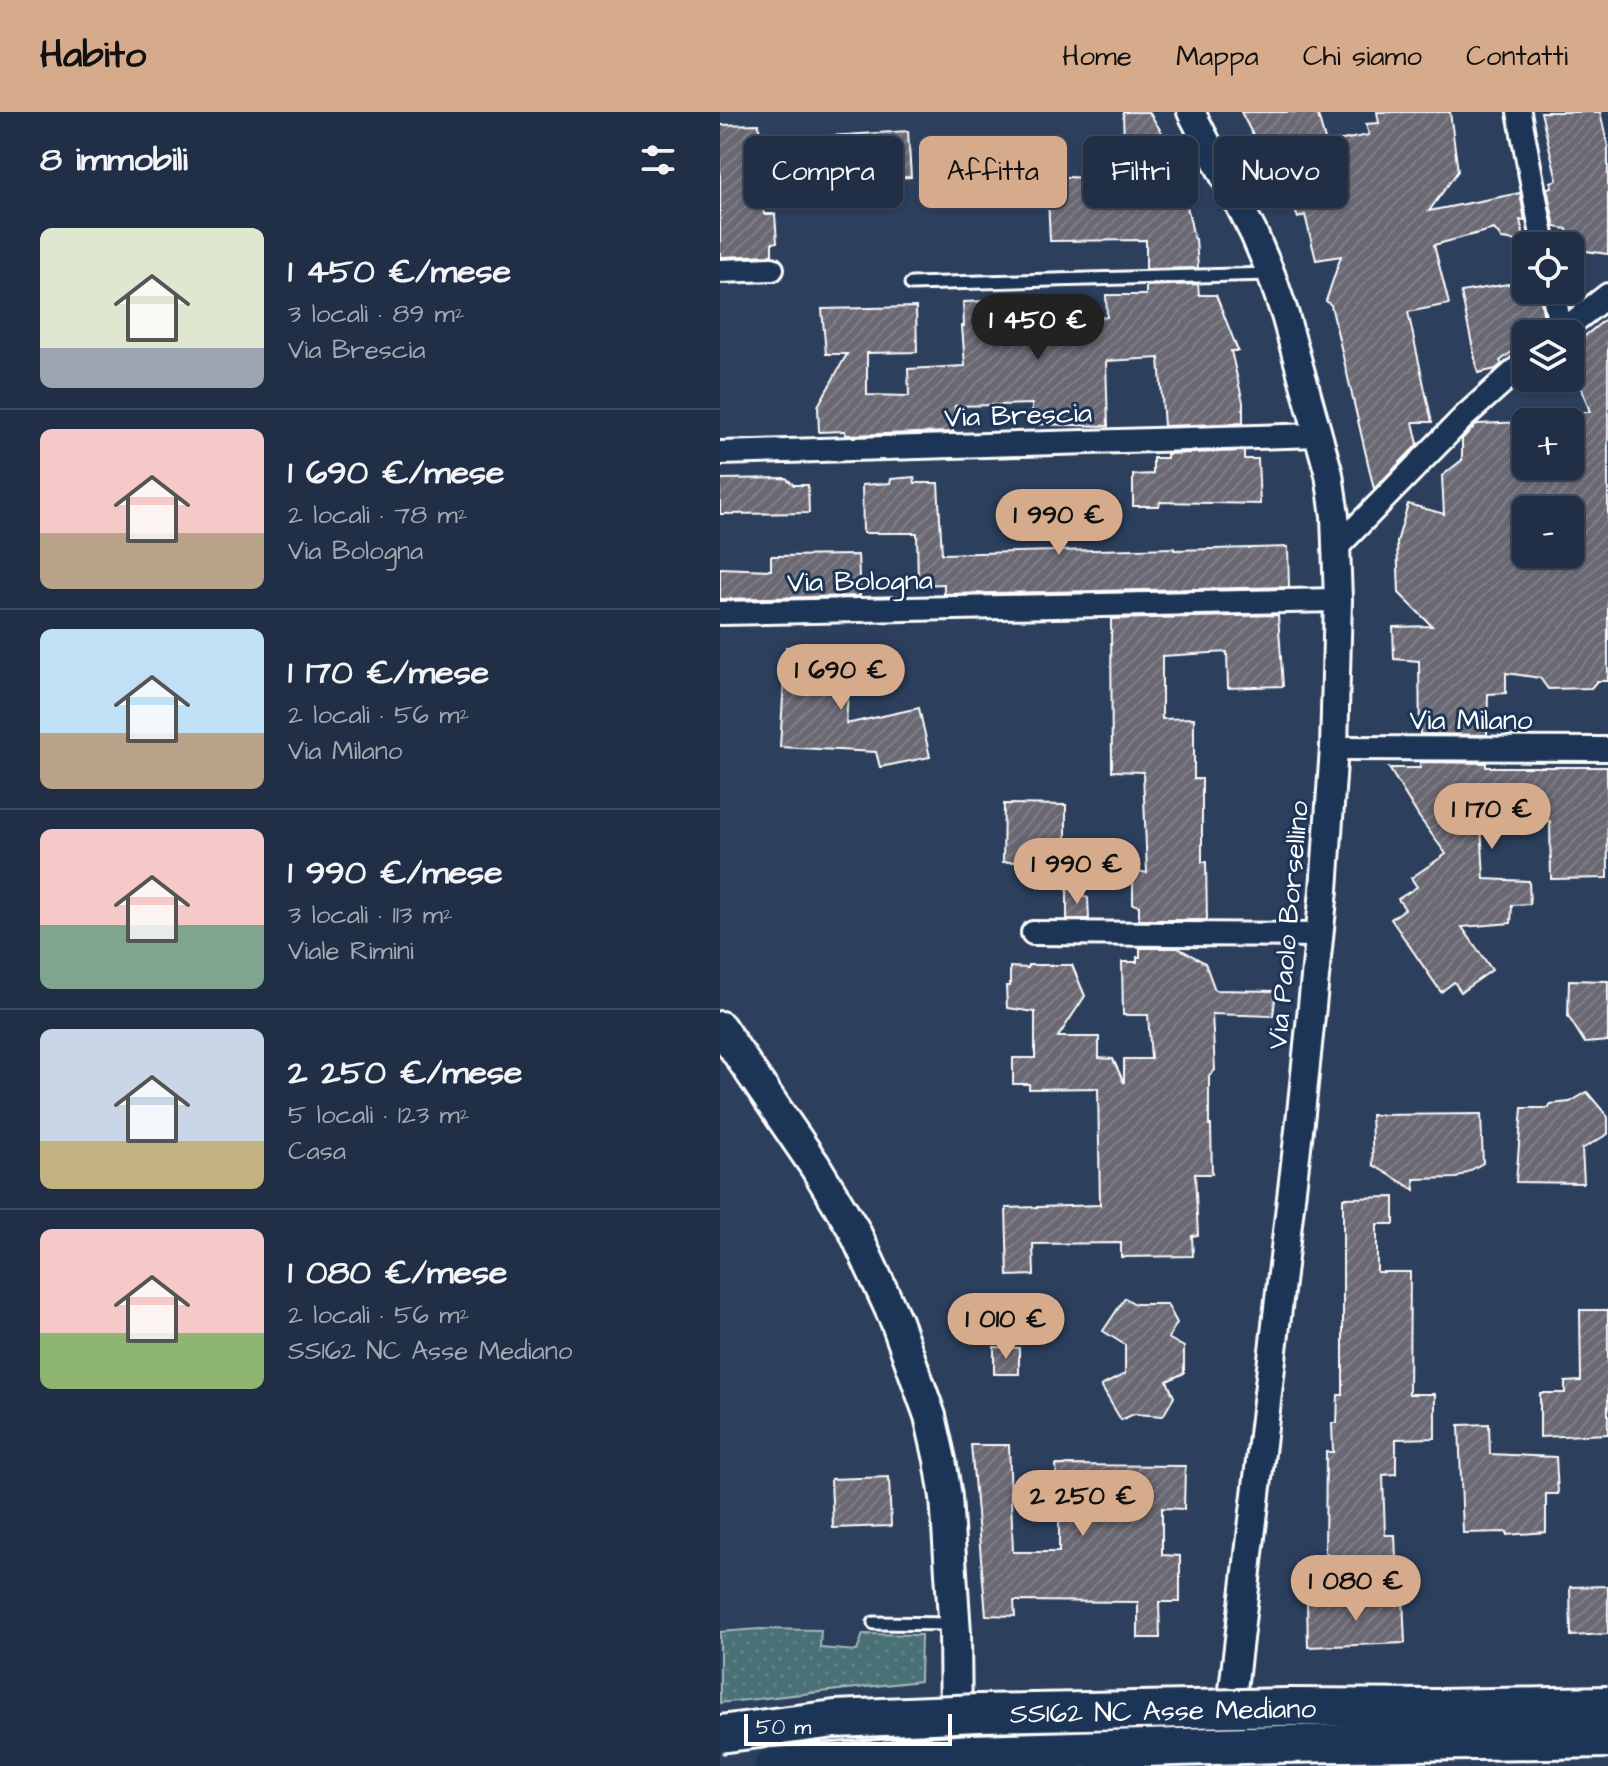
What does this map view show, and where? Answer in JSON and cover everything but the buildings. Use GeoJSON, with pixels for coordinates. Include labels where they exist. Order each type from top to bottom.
{"type":"FeatureCollection","features":[{"type":"Feature","properties":{"kind":"highway","name":"SS162 NC Asse Mediano"},"geometry":{"type":"LineString","coordinates":[[720,1734],[835,1719],[979,1713],[1608,1705]]}},
{"type":"Feature","properties":{"kind":"highway"},"geometry":{"type":"LineString","coordinates":[[773,1766],[972,1753],[1608,1739]]}},
{"type":"Feature","properties":{"kind":"main road"},"geometry":{"type":"LineString","coordinates":[[720,1027],[815,1166],[854,1230],[896,1321],[930,1416],[946,1497],[954,1624],[956,1729],[953,1766]]}},
{"type":"Feature","properties":{"kind":"street","name":"Via Paolo Borsellino"},"geometry":{"type":"LineString","coordinates":[[1191,112],[1254,234],[1285,315],[1329,474],[1335,516],[1338,600],[1334,748],[1320,935],[1224,1766]]}},
{"type":"Feature","properties":{"kind":"street"},"geometry":{"type":"LineString","coordinates":[[1519,112],[1541,232]]}},
{"type":"Feature","properties":{"kind":"street"},"geometry":{"type":"LineString","coordinates":[[720,271],[772,269]]}},
{"type":"Feature","properties":{"kind":"street"},"geometry":{"type":"LineString","coordinates":[[1576,320],[1608,295]]}},
{"type":"Feature","properties":{"kind":"street"},"geometry":{"type":"LineString","coordinates":[[1336,548],[1465,416],[1512,374]]}},
{"type":"Feature","properties":{"kind":"street","name":"Via Brescia"},"geometry":{"type":"LineString","coordinates":[[720,453],[1319,435]]}},
{"type":"Feature","properties":{"kind":"street","name":"Via Bologna"},"geometry":{"type":"LineString","coordinates":[[720,613],[1338,600]]}},
{"type":"Feature","properties":{"kind":"street","name":"Via Milano"},"geometry":{"type":"LineString","coordinates":[[1334,748],[1608,749]]}},
{"type":"Feature","properties":{"kind":"street"},"geometry":{"type":"LineString","coordinates":[[1033,933],[1320,935]]}},
{"type":"Feature","properties":{"kind":"lane"},"geometry":{"type":"LineString","coordinates":[[911,284],[1271,274]]}},
{"type":"Feature","properties":{"kind":"lane"},"geometry":{"type":"LineString","coordinates":[[874,1623],[954,1624]]}},
{"type":"Feature","properties":{"kind":"green space"},"geometry":{"type":"Polygon","coordinates":[[[821,1630],[820,1648],[857,1651],[863,1634],[921,1635],[920,1681],[720,1703],[720,1632],[821,1630]]]}}]}
